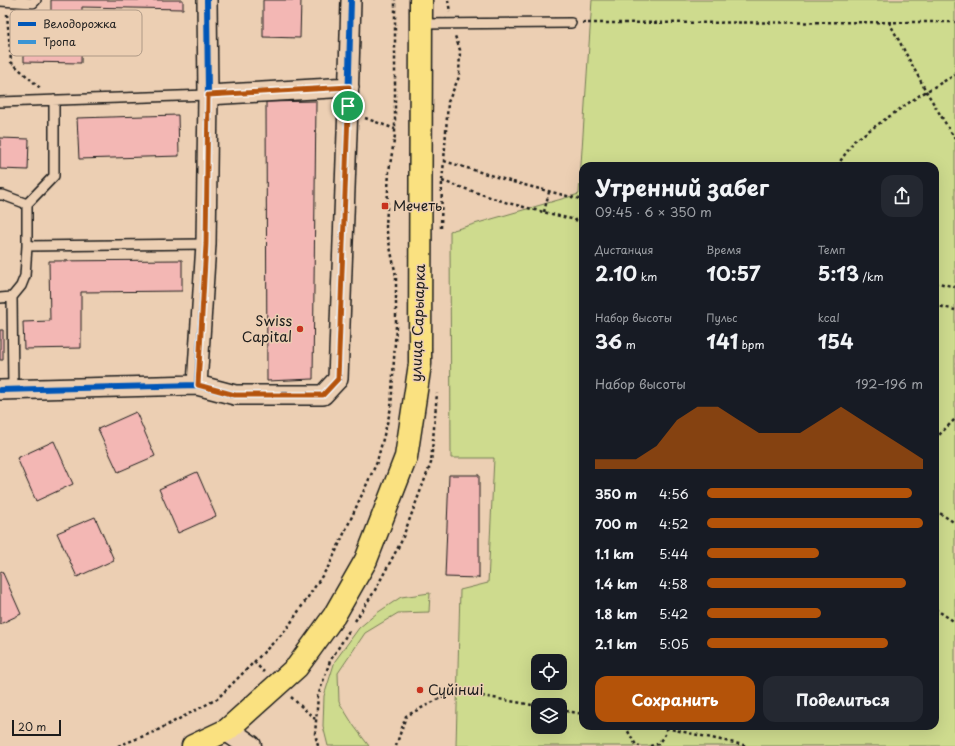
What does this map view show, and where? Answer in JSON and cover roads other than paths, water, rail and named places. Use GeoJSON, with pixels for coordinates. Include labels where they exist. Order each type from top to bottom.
{"type":"FeatureCollection","features":[{"type":"Feature","properties":{"kind":"main road","name":"улица Сарыарка"},"geometry":{"type":"LineString","coordinates":[[193,746],[227,730],[297,667],[334,616],[366,560],[406,457],[420,364],[421,0]]}},
{"type":"Feature","properties":{"kind":"main road"},"geometry":{"type":"LineString","coordinates":[[227,730],[250,746]]}},
{"type":"Feature","properties":{"kind":"street"},"geometry":{"type":"LineString","coordinates":[[198,385],[206,244],[208,95],[207,0]]}},
{"type":"Feature","properties":{"kind":"street"},"geometry":{"type":"LineString","coordinates":[[6,390],[198,385],[235,395],[323,395],[338,379],[351,0]]}},
{"type":"Feature","properties":{"kind":"street"},"geometry":{"type":"LineString","coordinates":[[208,95],[349,87]]}},
{"type":"Feature","properties":{"kind":"lane"},"geometry":{"type":"LineString","coordinates":[[3,1],[33,3],[36,0]]}},
{"type":"Feature","properties":{"kind":"lane"},"geometry":{"type":"LineString","coordinates":[[421,24],[571,23]]}},
{"type":"Feature","properties":{"kind":"lane"},"geometry":{"type":"LineString","coordinates":[[0,102],[208,95]]}},
{"type":"Feature","properties":{"kind":"lane"},"geometry":{"type":"LineString","coordinates":[[6,390],[12,297],[21,286],[25,276],[27,204],[54,176],[54,100]]}},
{"type":"Feature","properties":{"kind":"lane"},"geometry":{"type":"LineString","coordinates":[[0,195],[27,204]]}},
{"type":"Feature","properties":{"kind":"lane"},"geometry":{"type":"LineString","coordinates":[[27,246],[206,244]]}},
{"type":"Feature","properties":{"kind":"lane"},"geometry":{"type":"LineString","coordinates":[[0,298],[12,297]]}},
{"type":"Feature","properties":{"kind":"place","name":"Мечеть"},"geometry":{"type":"Point","coordinates":[385,206]}},
{"type":"Feature","properties":{"kind":"place","name":"Swiss Capital"},"geometry":{"type":"Point","coordinates":[300,329]}},
{"type":"Feature","properties":{"kind":"place","name":"Сүйінші"},"geometry":{"type":"Point","coordinates":[420,690]}}]}
